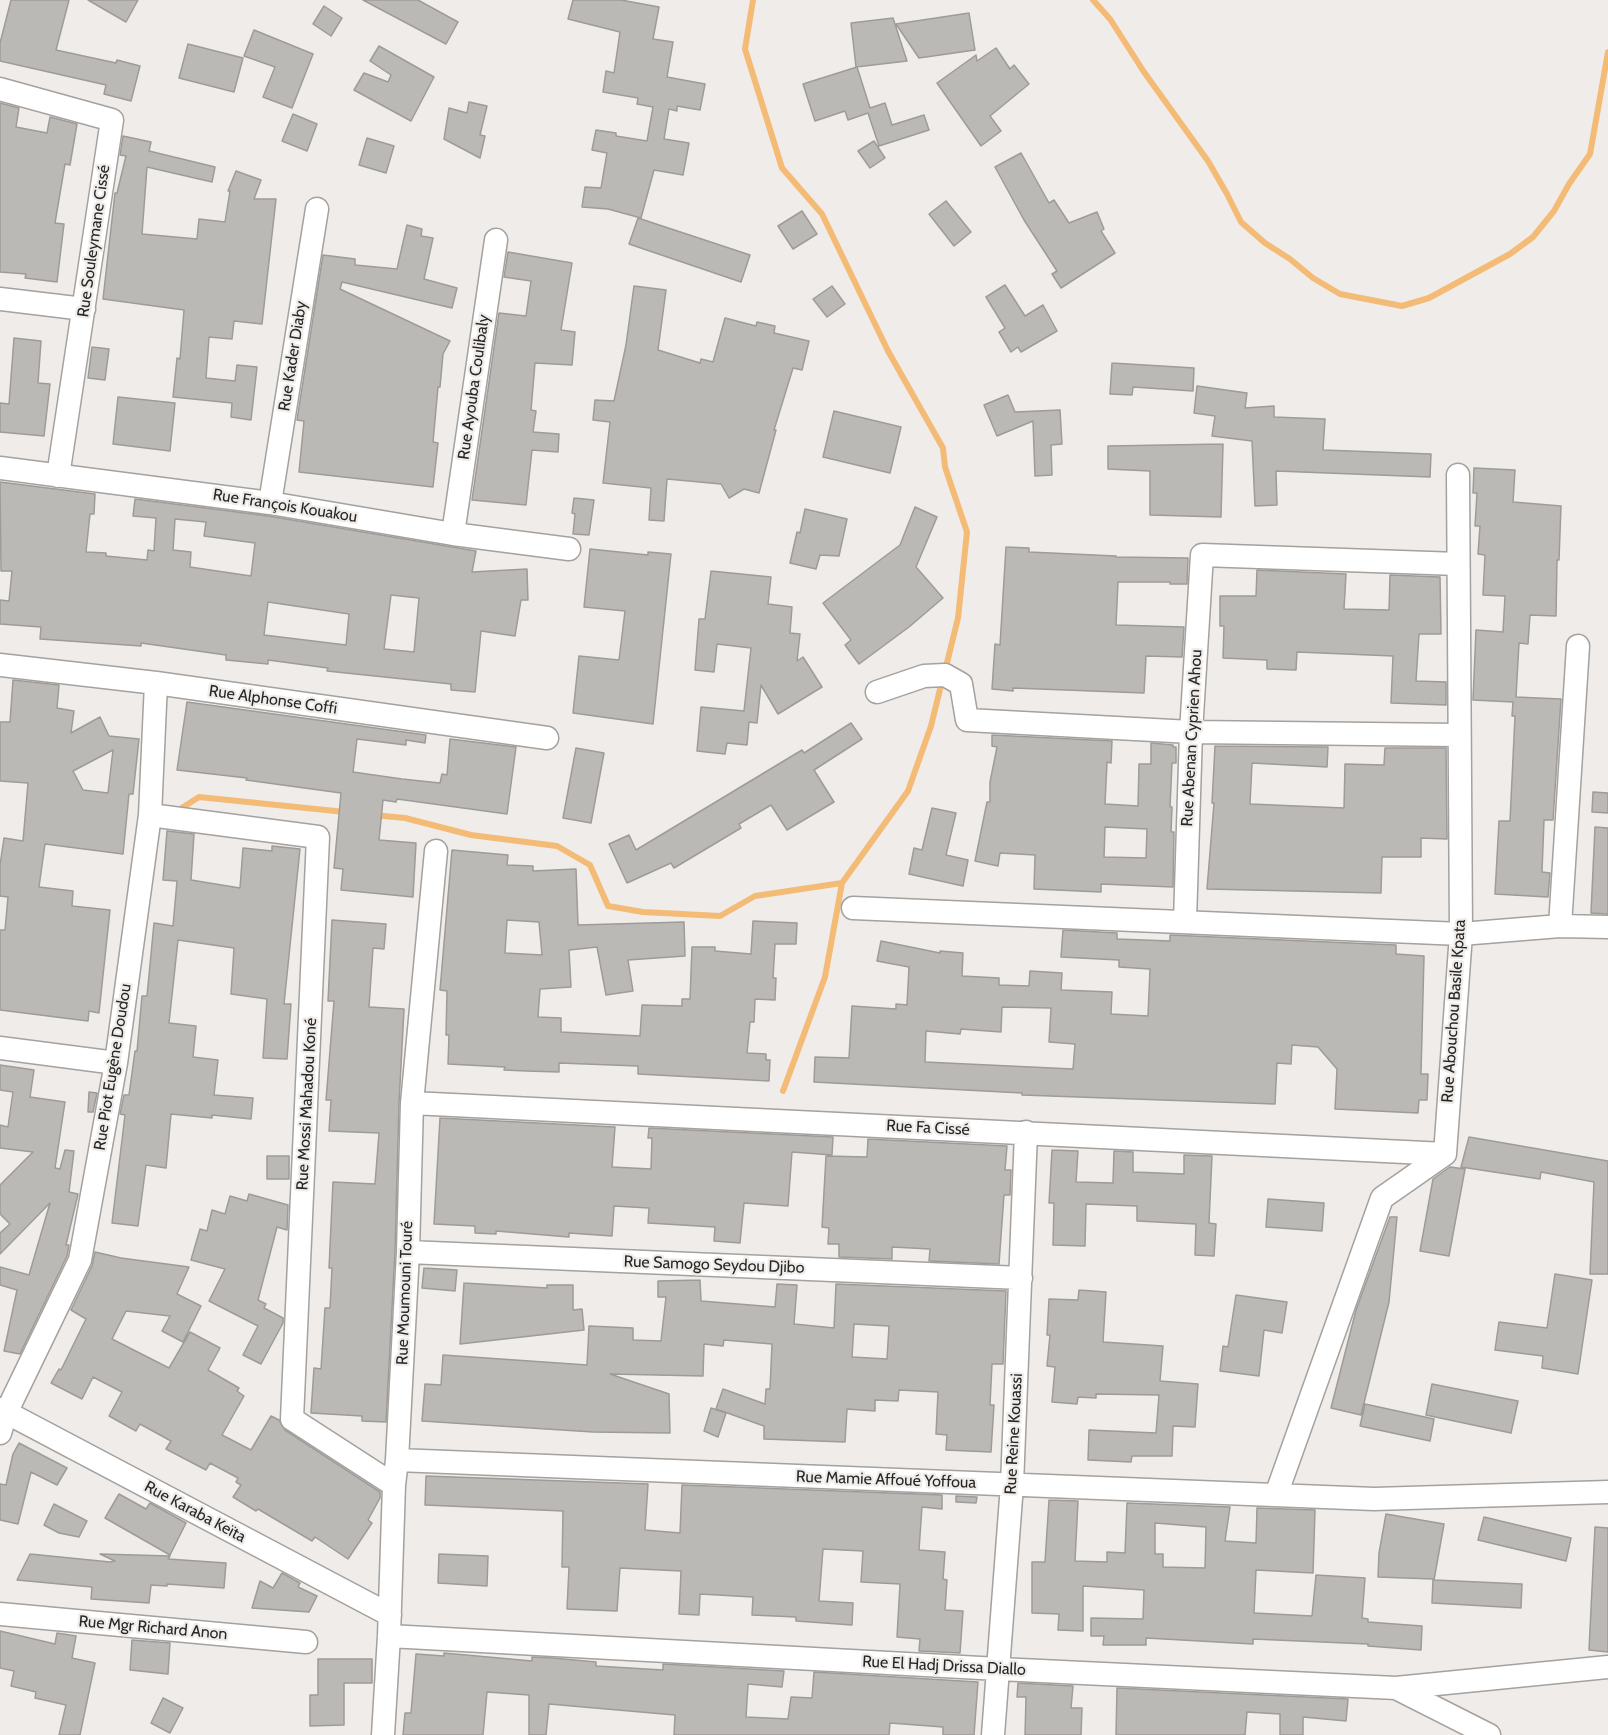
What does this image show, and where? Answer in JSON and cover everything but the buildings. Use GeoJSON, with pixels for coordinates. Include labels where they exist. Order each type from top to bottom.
{"type":"FeatureCollection","features":[{"type":"Feature","properties":{"kind":"street","name":"Rue Souleymane Cissé"},"geometry":{"type":"LineString","coordinates":[[0,89],[112,120],[58,476]]}},
{"type":"Feature","properties":{"kind":"street","name":"Rue Kader Diaby"},"geometry":{"type":"LineString","coordinates":[[270,502],[317,209]]}},
{"type":"Feature","properties":{"kind":"street","name":"Rue Ayouba Coulibaly"},"geometry":{"type":"LineString","coordinates":[[453,534],[496,240]]}},
{"type":"Feature","properties":{"kind":"street"},"geometry":{"type":"LineString","coordinates":[[0,299],[84,309]]}},
{"type":"Feature","properties":{"kind":"street","name":"Rue François Kouakou"},"geometry":{"type":"LineString","coordinates":[[0,468],[270,502],[453,534],[569,549]]}},
{"type":"Feature","properties":{"kind":"street","name":"Rue Abouchou Basile Kpata"},"geometry":{"type":"LineString","coordinates":[[1444,1154],[1461,934],[1458,475]]}},
{"type":"Feature","properties":{"kind":"street","name":"Rue Abenan Cyprien Ahou"},"geometry":{"type":"LineString","coordinates":[[1185,921],[1191,732],[1202,555],[1458,564]]}},
{"type":"Feature","properties":{"kind":"street"},"geometry":{"type":"LineString","coordinates":[[1560,926],[1578,646]]}},
{"type":"Feature","properties":{"kind":"street","name":"Rue Alphonse Coffi"},"geometry":{"type":"LineString","coordinates":[[0,665],[156,683],[547,738]]}},
{"type":"Feature","properties":{"kind":"street"},"geometry":{"type":"LineString","coordinates":[[877,692],[924,676],[945,675],[961,684],[967,720],[1191,732],[1458,735]]}},
{"type":"Feature","properties":{"kind":"street","name":"Rue Piot Eugène Doudou"},"geometry":{"type":"LineString","coordinates":[[2,1418],[80,1260],[116,1063],[150,815],[156,683]]}},
{"type":"Feature","properties":{"kind":"street","name":"Rue Mossi Mahadou Koné"},"geometry":{"type":"LineString","coordinates":[[150,815],[318,837],[292,1419],[394,1485]]}},
{"type":"Feature","properties":{"kind":"street","name":"Rue Moumouni Touré"},"geometry":{"type":"LineString","coordinates":[[383,1735],[394,1485],[398,1460],[408,1252],[412,1103],[436,851]]}},
{"type":"Feature","properties":{"kind":"street"},"geometry":{"type":"LineString","coordinates":[[853,908],[1461,934],[1560,926],[1608,927]]}},
{"type":"Feature","properties":{"kind":"street"},"geometry":{"type":"LineString","coordinates":[[0,1048],[116,1063]]}},
{"type":"Feature","properties":{"kind":"street","name":"Rue Fa Cissé"},"geometry":{"type":"LineString","coordinates":[[412,1103],[1444,1154]]}},
{"type":"Feature","properties":{"kind":"street","name":"Rue Reine Kouassi"},"geometry":{"type":"LineString","coordinates":[[993,1735],[1012,1485],[1026,1132]]}},
{"type":"Feature","properties":{"kind":"street"},"geometry":{"type":"LineString","coordinates":[[1276,1495],[1382,1198],[1444,1154]]}},
{"type":"Feature","properties":{"kind":"street","name":"Rue Samogo Seydou Djibo"},"geometry":{"type":"LineString","coordinates":[[408,1252],[1021,1278]]}},
{"type":"Feature","properties":{"kind":"street","name":"Rue Karaba Keïta"},"geometry":{"type":"LineString","coordinates":[[2,1418],[389,1626]]}},
{"type":"Feature","properties":{"kind":"street","name":"Rue Mamie Affoué Yoffoua"},"geometry":{"type":"LineString","coordinates":[[398,1460],[1374,1499],[1608,1492]]}},
{"type":"Feature","properties":{"kind":"street","name":"Rue Mgr Richard Anon"},"geometry":{"type":"LineString","coordinates":[[0,1614],[306,1642]]}},
{"type":"Feature","properties":{"kind":"street","name":"Rue El Hadj Drissa Diallo"},"geometry":{"type":"LineString","coordinates":[[389,1626],[999,1669],[1396,1688],[1489,1735]]}},
{"type":"Feature","properties":{"kind":"street"},"geometry":{"type":"LineString","coordinates":[[1396,1688],[1608,1667]]}},
{"type":"Feature","properties":{"kind":"waterway"},"geometry":{"type":"LineString","coordinates":[[753,0],[745,49],[782,168],[822,214],[888,351],[943,448],[945,467],[967,532],[958,618],[945,671]]}},
{"type":"Feature","properties":{"kind":"waterway"},"geometry":{"type":"LineString","coordinates":[[1093,0],[1110,19],[1144,72],[1208,161],[1241,222],[1265,243],[1290,259],[1313,278],[1340,294],[1402,306],[1429,298],[1510,254],[1533,237],[1554,211],[1590,154],[1608,52]]}},
{"type":"Feature","properties":{"kind":"waterway"},"geometry":{"type":"LineString","coordinates":[[783,1091],[825,977],[842,883],[908,791],[931,726],[942,681]]}},
{"type":"Feature","properties":{"kind":"waterway"},"geometry":{"type":"LineString","coordinates":[[177,811],[199,797],[345,812]]}},
{"type":"Feature","properties":{"kind":"waterway"},"geometry":{"type":"LineString","coordinates":[[373,815],[405,818],[471,835],[557,846],[590,865],[608,906],[643,912],[720,916],[755,896],[842,883]]}}]}
